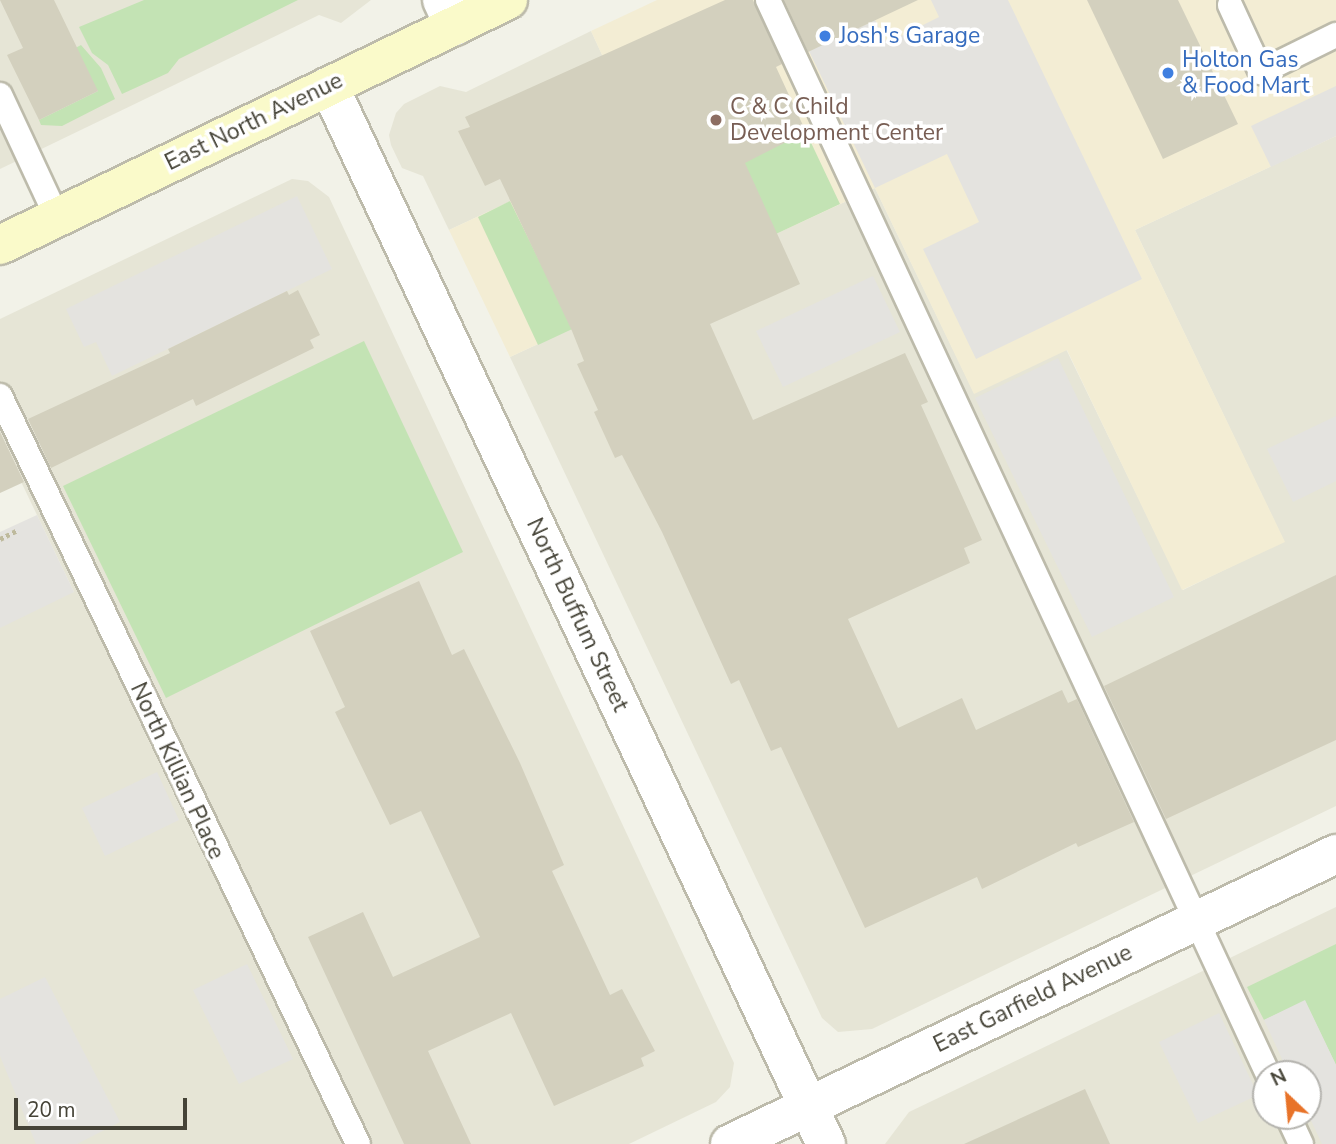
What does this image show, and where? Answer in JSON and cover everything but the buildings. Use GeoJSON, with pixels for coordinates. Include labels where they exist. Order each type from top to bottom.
{"type":"FeatureCollection","features":[{"type":"Feature","properties":{"kind":"main road","name":"East North Avenue"},"geometry":{"type":"LineString","coordinates":[[0,245],[329,86],[448,13],[508,0]]}},
{"type":"Feature","properties":{"kind":"street","name":"North Buffum Street"},"geometry":{"type":"LineString","coordinates":[[329,86],[826,1144]]}},
{"type":"Feature","properties":{"kind":"street","name":"East Garfield Avenue"},"geometry":{"type":"LineString","coordinates":[[730,1144],[1336,854]]}},
{"type":"Feature","properties":{"kind":"lane"},"geometry":{"type":"LineString","coordinates":[[768,0],[1262,1060]]}},
{"type":"Feature","properties":{"kind":"lane"},"geometry":{"type":"LineString","coordinates":[[1230,5],[1261,72],[1336,35]]}},
{"type":"Feature","properties":{"kind":"lane"},"geometry":{"type":"LineString","coordinates":[[0,95],[57,217]]}},
{"type":"Feature","properties":{"kind":"lane","name":"North Killian Place"},"geometry":{"type":"LineString","coordinates":[[0,396],[358,1144]]}},
{"type":"Feature","properties":{"kind":"path"},"geometry":{"type":"LineString","coordinates":[[0,539],[19,529],[17,524]]}},
{"type":"Feature","properties":{"kind":"shaded area"},"geometry":{"type":"Polygon","coordinates":[[[0,0],[371,0],[341,23],[319,15],[0,169],[0,0]]]}},
{"type":"Feature","properties":{"kind":"shaded area"},"geometry":{"type":"Polygon","coordinates":[[[657,0],[1336,0],[1336,136],[1135,230],[1285,542],[1182,590],[1067,350],[974,394],[875,188],[510,357],[449,230],[641,140],[591,31],[657,0]]]}},
{"type":"Feature","properties":{"kind":"shaded area"},"geometry":{"type":"Polygon","coordinates":[[[931,0],[1008,0],[1142,279],[976,359],[923,249],[979,222],[947,154],[875,188],[809,51],[875,20],[887,43],[939,17],[931,0]]]}},
{"type":"Feature","properties":{"kind":"shaded area"},"geometry":{"type":"Polygon","coordinates":[[[591,31],[642,140],[449,230],[423,176],[402,168],[391,145],[389,135],[396,113],[404,104],[440,86],[466,92],[591,31]]]}},
{"type":"Feature","properties":{"kind":"shaded area"},"geometry":{"type":"Polygon","coordinates":[[[1336,86],[1336,136],[1271,167],[1251,126],[1336,86]]]}},
{"type":"Feature","properties":{"kind":"shaded area"},"geometry":{"type":"Polygon","coordinates":[[[1336,136],[1336,806],[872,1029],[838,1032],[822,1018],[510,357],[875,188],[974,393],[1066,349],[1183,590],[1284,541],[1135,230],[1336,136]]]}},
{"type":"Feature","properties":{"kind":"shaded area"},"geometry":{"type":"Polygon","coordinates":[[[292,179],[308,181],[329,197],[734,1063],[730,1087],[716,1102],[629,1144],[0,1144],[0,606],[74,592],[0,438],[0,319],[292,179]]]}},
{"type":"Feature","properties":{"kind":"shaded area"},"geometry":{"type":"Polygon","coordinates":[[[297,196],[332,269],[112,376],[96,342],[84,347],[66,309],[297,196]]]}},
{"type":"Feature","properties":{"kind":"shaded area"},"geometry":{"type":"Polygon","coordinates":[[[873,276],[900,332],[783,387],[756,331],[873,276]]]}},
{"type":"Feature","properties":{"kind":"shaded area"},"geometry":{"type":"Polygon","coordinates":[[[1058,358],[1174,597],[1092,637],[975,398],[1058,358]]]}},
{"type":"Feature","properties":{"kind":"shaded area"},"geometry":{"type":"Polygon","coordinates":[[[1336,416],[1336,481],[1293,502],[1267,449],[1336,416]]]}},
{"type":"Feature","properties":{"kind":"shaded area"},"geometry":{"type":"Polygon","coordinates":[[[37,515],[74,592],[0,628],[0,532],[37,515]]]}},
{"type":"Feature","properties":{"kind":"shaded area"},"geometry":{"type":"Polygon","coordinates":[[[157,772],[179,820],[105,856],[82,808],[157,772]]]}},
{"type":"Feature","properties":{"kind":"shaded area"},"geometry":{"type":"Polygon","coordinates":[[[1336,907],[1336,1144],[885,1144],[909,1112],[1336,907]]]}},
{"type":"Feature","properties":{"kind":"shaded area"},"geometry":{"type":"Polygon","coordinates":[[[247,964],[293,1059],[239,1084],[193,990],[247,964]]]}},
{"type":"Feature","properties":{"kind":"shaded area"},"geometry":{"type":"Polygon","coordinates":[[[45,977],[120,1122],[77,1144],[36,1144],[0,1056],[0,999],[45,977]]]}},
{"type":"Feature","properties":{"kind":"shaded area"},"geometry":{"type":"Polygon","coordinates":[[[1305,1000],[1336,1065],[1336,1144],[1322,1144],[1315,1130],[1322,1130],[1322,1060],[1283,1060],[1264,1020],[1305,1000]]]}},
{"type":"Feature","properties":{"kind":"shaded area"},"geometry":{"type":"Polygon","coordinates":[[[1219,1013],[1252,1082],[1252,1098],[1198,1123],[1159,1042],[1219,1013]]]}},
{"type":"Feature","properties":{"kind":"green space"},"geometry":{"type":"Polygon","coordinates":[[[144,0],[298,0],[179,59],[168,73],[122,94],[108,65],[92,53],[79,27],[144,0]]]}},
{"type":"Feature","properties":{"kind":"green space"},"geometry":{"type":"Polygon","coordinates":[[[81,45],[101,68],[115,99],[62,126],[41,125],[39,120],[98,91],[64,54],[81,45]]]}},
{"type":"Feature","properties":{"kind":"green space"},"geometry":{"type":"Polygon","coordinates":[[[806,132],[840,204],[538,345],[478,217],[510,201],[538,258],[806,132]]]}},
{"type":"Feature","properties":{"kind":"green space"},"geometry":{"type":"Polygon","coordinates":[[[364,341],[463,552],[166,698],[63,486],[364,341]]]}},
{"type":"Feature","properties":{"kind":"green space"},"geometry":{"type":"Polygon","coordinates":[[[1336,944],[1336,1065],[1305,1001],[1264,1020],[1247,987],[1336,944]]]}},
{"type":"Feature","properties":{"kind":"place","name":"Josh's Garage"},"geometry":{"type":"Point","coordinates":[825,36]}},
{"type":"Feature","properties":{"kind":"place","name":"Holton Gas & Food Mart"},"geometry":{"type":"Point","coordinates":[1168,73]}},
{"type":"Feature","properties":{"kind":"place","name":"C & C Child Development Center"},"geometry":{"type":"Point","coordinates":[716,120]}}]}
